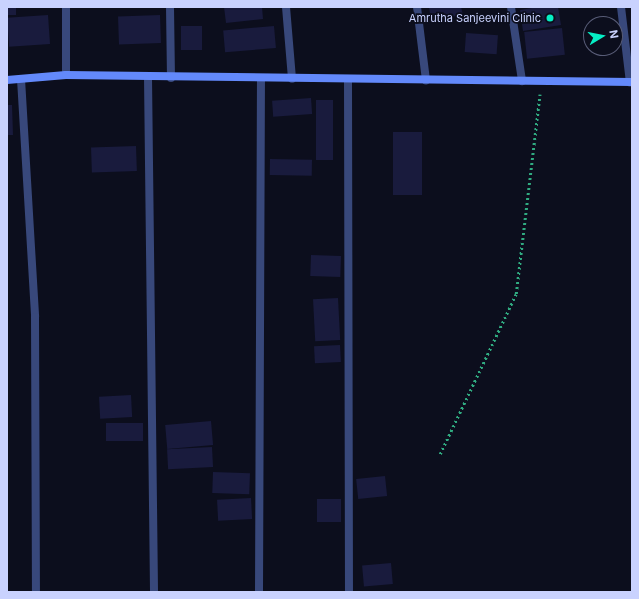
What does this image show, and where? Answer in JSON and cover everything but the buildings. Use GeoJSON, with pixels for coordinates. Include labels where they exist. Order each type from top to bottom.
{"type":"FeatureCollection","features":[{"type":"Feature","properties":{"kind":"main road"},"geometry":{"type":"LineString","coordinates":[[7,80],[66,75],[171,78],[631,82]]}},
{"type":"Feature","properties":{"kind":"street"},"geometry":{"type":"LineString","coordinates":[[66,7],[66,75]]}},
{"type":"Feature","properties":{"kind":"street"},"geometry":{"type":"LineString","coordinates":[[170,7],[171,78]]}},
{"type":"Feature","properties":{"kind":"street"},"geometry":{"type":"LineString","coordinates":[[286,7],[292,79]]}},
{"type":"Feature","properties":{"kind":"street"},"geometry":{"type":"LineString","coordinates":[[417,7],[426,80]]}},
{"type":"Feature","properties":{"kind":"street"},"geometry":{"type":"LineString","coordinates":[[511,7],[522,81]]}},
{"type":"Feature","properties":{"kind":"street"},"geometry":{"type":"LineString","coordinates":[[621,7],[631,82]]}},
{"type":"Feature","properties":{"kind":"street"},"geometry":{"type":"LineString","coordinates":[[148,77],[154,592]]}},
{"type":"Feature","properties":{"kind":"street"},"geometry":{"type":"LineString","coordinates":[[259,592],[261,78]]}},
{"type":"Feature","properties":{"kind":"street"},"geometry":{"type":"LineString","coordinates":[[21,79],[35,317],[36,592]]}},
{"type":"Feature","properties":{"kind":"street"},"geometry":{"type":"LineString","coordinates":[[348,79],[349,592]]}},
{"type":"Feature","properties":{"kind":"path"},"geometry":{"type":"LineString","coordinates":[[440,454],[516,294],[541,81]]}},
{"type":"Feature","properties":{"kind":"place","name":"Amrutha Sanjeevini Clinic"},"geometry":{"type":"Point","coordinates":[550,18]}}]}
